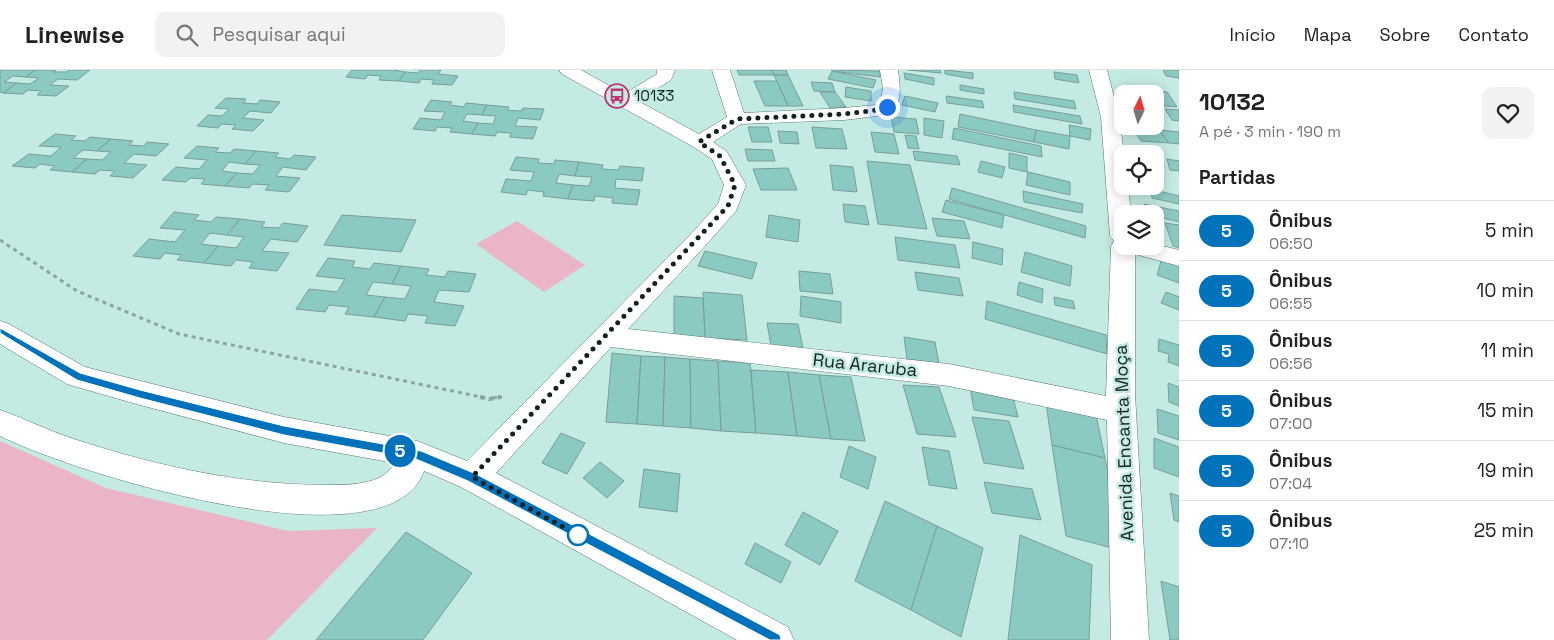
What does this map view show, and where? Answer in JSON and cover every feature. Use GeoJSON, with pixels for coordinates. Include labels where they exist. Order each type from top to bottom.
{"type":"FeatureCollection","features":[{"type":"Feature","properties":{"kind":"street"},"geometry":{"type":"LineString","coordinates":[[472,477],[728,206],[735,185],[709,149],[568,70]]}},
{"type":"Feature","properties":{"kind":"street"},"geometry":{"type":"LineString","coordinates":[[625,101],[665,76],[666,70]]}},
{"type":"Feature","properties":{"kind":"street"},"geometry":{"type":"LineString","coordinates":[[721,70],[737,119]]}},
{"type":"Feature","properties":{"kind":"street"},"geometry":{"type":"LineString","coordinates":[[709,149],[737,119],[844,114],[887,107],[890,102],[892,86],[889,70]]}},
{"type":"Feature","properties":{"kind":"street"},"geometry":{"type":"LineString","coordinates":[[1098,70],[1110,117],[1119,205]]}},
{"type":"Feature","properties":{"kind":"street"},"geometry":{"type":"LineString","coordinates":[[1164,254],[1179,258]]}},
{"type":"Feature","properties":{"kind":"street","name":"Avenida Encanta Moça"},"geometry":{"type":"LineString","coordinates":[[1123,255],[1120,301],[1122,411],[1130,640]]}},
{"type":"Feature","properties":{"kind":"street"},"geometry":{"type":"LineString","coordinates":[[0,331],[77,376],[140,394],[284,430],[417,454],[472,477],[775,640]]}},
{"type":"Feature","properties":{"kind":"street","name":"Rua Araruba"},"geometry":{"type":"LineString","coordinates":[[605,336],[950,375],[1122,411]]}},
{"type":"Feature","properties":{"kind":"street"},"geometry":{"type":"LineString","coordinates":[[0,422],[87,457],[196,484],[280,499],[344,500],[382,492],[407,477],[417,454]]}},
{"type":"Feature","properties":{"kind":"path"},"geometry":{"type":"LineString","coordinates":[[0,240],[77,291],[179,334],[489,399],[510,396]]}},
{"type":"Feature","properties":{"kind":"shaded area"},"geometry":{"type":"Polygon","coordinates":[[[517,221],[585,265],[544,292],[476,244],[517,221]]]}},
{"type":"Feature","properties":{"kind":"shaded area"},"geometry":{"type":"Polygon","coordinates":[[[0,441],[106,488],[288,531],[377,528],[267,640],[0,640],[0,441]]]}},
{"type":"Feature","properties":{"kind":"building"},"geometry":{"type":"Polygon","coordinates":[[[0,70],[35,70],[26,77],[13,76],[4,82],[17,83],[3,93],[0,92],[0,70]]]}},
{"type":"Feature","properties":{"kind":"building"},"geometry":{"type":"Polygon","coordinates":[[[35,70],[66,72],[70,70],[90,70],[77,80],[58,79],[50,85],[69,86],[56,96],[37,95],[41,91],[28,90],[23,94],[3,93],[17,83],[30,84],[39,78],[26,77],[35,70]]]}},
{"type":"Feature","properties":{"kind":"building"},"geometry":{"type":"Polygon","coordinates":[[[352,70],[393,70],[405,72],[399,81],[379,80],[381,76],[368,75],[365,79],[346,77],[352,70]]]}},
{"type":"Feature","properties":{"kind":"building"},"geometry":{"type":"Polygon","coordinates":[[[420,70],[441,70],[438,74],[458,76],[452,85],[432,84],[434,80],[421,79],[419,83],[399,81],[405,72],[418,73],[420,70]]]}},
{"type":"Feature","properties":{"kind":"building"},"geometry":{"type":"Polygon","coordinates":[[[737,70],[772,70],[774,75],[739,75],[737,70]]]}},
{"type":"Feature","properties":{"kind":"building"},"geometry":{"type":"Polygon","coordinates":[[[772,70],[786,70],[788,75],[774,75],[772,70]]]}},
{"type":"Feature","properties":{"kind":"building"},"geometry":{"type":"Polygon","coordinates":[[[908,70],[940,70],[941,73],[908,70]]]}},
{"type":"Feature","properties":{"kind":"building"},"geometry":{"type":"Polygon","coordinates":[[[945,70],[973,73],[973,79],[945,74],[945,70]]]}},
{"type":"Feature","properties":{"kind":"building"},"geometry":{"type":"Polygon","coordinates":[[[1163,70],[1179,70],[1179,78],[1166,76],[1163,70]]]}},
{"type":"Feature","properties":{"kind":"building"},"geometry":{"type":"Polygon","coordinates":[[[832,71],[880,71],[880,77],[832,71]]]}},
{"type":"Feature","properties":{"kind":"building"},"geometry":{"type":"Polygon","coordinates":[[[832,71],[876,80],[873,88],[828,79],[832,71]]]}},
{"type":"Feature","properties":{"kind":"building"},"geometry":{"type":"Polygon","coordinates":[[[1054,72],[1077,75],[1079,83],[1055,79],[1054,72]]]}},
{"type":"Feature","properties":{"kind":"building"},"geometry":{"type":"Polygon","coordinates":[[[904,73],[934,78],[934,85],[905,79],[904,73]]]}},
{"type":"Feature","properties":{"kind":"building"},"geometry":{"type":"Polygon","coordinates":[[[774,75],[788,75],[803,106],[788,106],[774,75]]]}},
{"type":"Feature","properties":{"kind":"building"},"geometry":{"type":"Polygon","coordinates":[[[754,81],[777,81],[788,106],[765,106],[754,81]]]}},
{"type":"Feature","properties":{"kind":"building"},"geometry":{"type":"Polygon","coordinates":[[[811,82],[832,83],[835,92],[814,91],[811,82]]]}},
{"type":"Feature","properties":{"kind":"building"},"geometry":{"type":"Polygon","coordinates":[[[960,85],[984,89],[984,94],[960,90],[960,85]]]}},
{"type":"Feature","properties":{"kind":"building"},"geometry":{"type":"Polygon","coordinates":[[[846,87],[871,91],[871,101],[845,97],[846,87]]]}},
{"type":"Feature","properties":{"kind":"building"},"geometry":{"type":"Polygon","coordinates":[[[820,92],[835,92],[846,107],[830,108],[820,92]]]}},
{"type":"Feature","properties":{"kind":"building"},"geometry":{"type":"Polygon","coordinates":[[[1014,92],[1074,101],[1076,109],[1015,99],[1014,92]]]}},
{"type":"Feature","properties":{"kind":"building"},"geometry":{"type":"Polygon","coordinates":[[[1164,92],[1167,92],[1177,107],[1164,106],[1164,92]]]}},
{"type":"Feature","properties":{"kind":"building"},"geometry":{"type":"Polygon","coordinates":[[[905,96],[938,103],[935,112],[902,105],[905,96]]]}},
{"type":"Feature","properties":{"kind":"building"},"geometry":{"type":"Polygon","coordinates":[[[946,96],[982,101],[984,108],[947,103],[946,96]]]}},
{"type":"Feature","properties":{"kind":"building"},"geometry":{"type":"Polygon","coordinates":[[[226,98],[246,99],[243,103],[257,104],[260,100],[280,102],[271,113],[250,111],[243,118],[264,120],[253,131],[232,129],[236,125],[222,124],[218,128],[197,126],[208,115],[222,116],[229,109],[215,108],[226,98]]]}},
{"type":"Feature","properties":{"kind":"building"},"geometry":{"type":"Polygon","coordinates":[[[431,100],[452,102],[450,105],[464,107],[466,103],[487,105],[482,115],[467,114],[463,121],[478,123],[472,134],[450,132],[452,128],[437,127],[435,131],[413,129],[420,118],[441,120],[445,112],[424,111],[431,100]]]}},
{"type":"Feature","properties":{"kind":"building"},"geometry":{"type":"Polygon","coordinates":[[[487,105],[509,107],[507,110],[521,111],[523,108],[544,109],[540,120],[518,118],[515,126],[537,127],[533,139],[510,137],[511,133],[497,132],[495,136],[472,134],[478,123],[493,124],[496,116],[482,115],[487,105]]]}},
{"type":"Feature","properties":{"kind":"building"},"geometry":{"type":"Polygon","coordinates":[[[1013,105],[1080,116],[1082,124],[1014,112],[1013,105]]]}},
{"type":"Feature","properties":{"kind":"building"},"geometry":{"type":"Polygon","coordinates":[[[1165,109],[1179,110],[1179,121],[1172,120],[1165,109]]]}},
{"type":"Feature","properties":{"kind":"building"},"geometry":{"type":"Polygon","coordinates":[[[960,114],[1036,130],[1034,142],[958,127],[960,114]]]}},
{"type":"Feature","properties":{"kind":"building"},"geometry":{"type":"Polygon","coordinates":[[[891,117],[916,119],[919,134],[894,132],[891,117]]]}},
{"type":"Feature","properties":{"kind":"building"},"geometry":{"type":"Polygon","coordinates":[[[924,118],[944,121],[942,138],[924,135],[924,118]]]}},
{"type":"Feature","properties":{"kind":"building"},"geometry":{"type":"Polygon","coordinates":[[[1069,125],[1091,129],[1090,140],[1070,136],[1069,125]]]}},
{"type":"Feature","properties":{"kind":"building"},"geometry":{"type":"Polygon","coordinates":[[[748,127],[768,127],[772,142],[752,142],[748,127]]]}},
{"type":"Feature","properties":{"kind":"building"},"geometry":{"type":"Polygon","coordinates":[[[812,127],[842,129],[847,149],[816,148],[812,127]]]}},
{"type":"Feature","properties":{"kind":"building"},"geometry":{"type":"Polygon","coordinates":[[[954,128],[1041,146],[1042,157],[952,139],[954,128]]]}},
{"type":"Feature","properties":{"kind":"building"},"geometry":{"type":"Polygon","coordinates":[[[1036,130],[1070,136],[1069,149],[1034,142],[1036,130]]]}},
{"type":"Feature","properties":{"kind":"building"},"geometry":{"type":"Polygon","coordinates":[[[1164,130],[1179,132],[1179,144],[1169,143],[1163,135],[1164,130]]]}},
{"type":"Feature","properties":{"kind":"building"},"geometry":{"type":"Polygon","coordinates":[[[778,131],[797,132],[799,144],[780,143],[778,131]]]}},
{"type":"Feature","properties":{"kind":"building"},"geometry":{"type":"Polygon","coordinates":[[[871,132],[894,134],[899,154],[875,152],[871,132]]]}},
{"type":"Feature","properties":{"kind":"building"},"geometry":{"type":"Polygon","coordinates":[[[55,134],[76,136],[71,140],[85,141],[90,137],[111,139],[97,151],[83,150],[73,158],[87,159],[72,172],[50,170],[55,166],[40,164],[35,168],[12,166],[29,154],[51,156],[61,147],[39,146],[55,134]]]}},
{"type":"Feature","properties":{"kind":"building"},"geometry":{"type":"Polygon","coordinates":[[[905,135],[916,136],[919,149],[908,148],[905,135]]]}},
{"type":"Feature","properties":{"kind":"building"},"geometry":{"type":"Polygon","coordinates":[[[1137,135],[1163,135],[1169,143],[1141,141],[1137,135]]]}},
{"type":"Feature","properties":{"kind":"building"},"geometry":{"type":"Polygon","coordinates":[[[111,139],[133,141],[129,145],[143,146],[147,142],[169,144],[156,156],[134,154],[124,163],[147,165],[133,178],[110,176],[115,171],[100,170],[95,174],[72,172],[87,159],[102,160],[111,152],[97,151],[111,139]]]}},
{"type":"Feature","properties":{"kind":"building"},"geometry":{"type":"Polygon","coordinates":[[[197,146],[219,148],[215,152],[230,153],[234,149],[256,151],[245,164],[229,162],[222,171],[237,173],[225,186],[201,184],[205,179],[190,178],[186,182],[162,180],[176,167],[199,169],[207,160],[184,158],[197,146]]]}},
{"type":"Feature","properties":{"kind":"building"},"geometry":{"type":"Polygon","coordinates":[[[745,149],[772,150],[775,161],[748,161],[745,149]]]}},
{"type":"Feature","properties":{"kind":"building"},"geometry":{"type":"Polygon","coordinates":[[[256,151],[279,153],[275,157],[290,159],[294,155],[316,157],[306,170],[283,167],[276,176],[300,178],[289,192],[265,190],[269,185],[253,184],[249,188],[225,186],[237,173],[253,174],[260,165],[245,164],[256,151]]]}},
{"type":"Feature","properties":{"kind":"building"},"geometry":{"type":"Polygon","coordinates":[[[913,151],[957,156],[960,165],[915,160],[913,151]]]}},
{"type":"Feature","properties":{"kind":"building"},"geometry":{"type":"Polygon","coordinates":[[[1009,153],[1027,157],[1027,172],[1009,168],[1009,153]]]}},
{"type":"Feature","properties":{"kind":"building"},"geometry":{"type":"Polygon","coordinates":[[[516,157],[539,159],[538,163],[554,164],[555,160],[579,162],[575,176],[559,174],[556,183],[573,185],[568,199],[543,196],[544,192],[528,190],[526,195],[501,192],[506,179],[531,181],[534,172],[510,170],[516,157]]]}},
{"type":"Feature","properties":{"kind":"building"},"geometry":{"type":"Polygon","coordinates":[[[1167,159],[1179,161],[1179,171],[1170,170],[1167,159]]]}},
{"type":"Feature","properties":{"kind":"building"},"geometry":{"type":"Polygon","coordinates":[[[867,161],[910,165],[927,229],[878,224],[867,161]]]}},
{"type":"Feature","properties":{"kind":"building"},"geometry":{"type":"Polygon","coordinates":[[[981,161],[1005,167],[1002,178],[978,172],[981,161]]]}},
{"type":"Feature","properties":{"kind":"building"},"geometry":{"type":"Polygon","coordinates":[[[579,162],[603,165],[602,169],[618,170],[620,166],[644,168],[642,181],[616,179],[615,188],[640,190],[637,205],[612,203],[613,198],[595,196],[594,201],[568,199],[573,185],[589,186],[592,177],[575,176],[579,162]]]}},
{"type":"Feature","properties":{"kind":"building"},"geometry":{"type":"Polygon","coordinates":[[[830,165],[853,167],[857,192],[833,190],[830,165]]]}},
{"type":"Feature","properties":{"kind":"building"},"geometry":{"type":"Polygon","coordinates":[[[788,168],[797,190],[761,190],[753,169],[788,168]]]}},
{"type":"Feature","properties":{"kind":"building"},"geometry":{"type":"Polygon","coordinates":[[[1028,172],[1070,182],[1070,195],[1026,185],[1028,172]]]}},
{"type":"Feature","properties":{"kind":"building"},"geometry":{"type":"Polygon","coordinates":[[[952,188],[1086,226],[1085,238],[949,199],[952,188]]]}},
{"type":"Feature","properties":{"kind":"building"},"geometry":{"type":"Polygon","coordinates":[[[1023,191],[1083,204],[1082,213],[1024,202],[1023,191]]]}},
{"type":"Feature","properties":{"kind":"building"},"geometry":{"type":"Polygon","coordinates":[[[1164,192],[1179,196],[1179,204],[1152,198],[1152,195],[1164,195],[1164,192]]]}},
{"type":"Feature","properties":{"kind":"building"},"geometry":{"type":"Polygon","coordinates":[[[946,200],[1004,215],[1002,228],[942,212],[946,200]]]}},
{"type":"Feature","properties":{"kind":"building"},"geometry":{"type":"Polygon","coordinates":[[[843,204],[865,206],[869,225],[845,222],[843,204]]]}},
{"type":"Feature","properties":{"kind":"building"},"geometry":{"type":"Polygon","coordinates":[[[1164,208],[1179,211],[1179,222],[1164,218],[1164,208]]]}},
{"type":"Feature","properties":{"kind":"building"},"geometry":{"type":"Polygon","coordinates":[[[174,212],[199,215],[194,220],[211,222],[216,217],[240,219],[227,235],[210,233],[201,244],[218,246],[204,263],[177,260],[182,255],[165,253],[160,259],[133,256],[149,239],[175,242],[185,230],[160,228],[174,212]]]}},
{"type":"Feature","properties":{"kind":"building"},"geometry":{"type":"Polygon","coordinates":[[[342,215],[416,220],[401,252],[324,245],[342,215]]]}},
{"type":"Feature","properties":{"kind":"building"},"geometry":{"type":"Polygon","coordinates":[[[769,215],[800,220],[798,242],[766,237],[769,215]]]}},
{"type":"Feature","properties":{"kind":"building"},"geometry":{"type":"Polygon","coordinates":[[[932,218],[964,221],[970,239],[937,236],[932,218]]]}},
{"type":"Feature","properties":{"kind":"building"},"geometry":{"type":"Polygon","coordinates":[[[240,219],[265,222],[261,227],[279,228],[283,223],[308,226],[297,242],[271,239],[262,251],[289,253],[277,271],[249,268],[253,262],[236,260],[231,266],[204,263],[218,246],[236,248],[244,237],[227,235],[240,219]]]}},
{"type":"Feature","properties":{"kind":"building"},"geometry":{"type":"Polygon","coordinates":[[[1165,223],[1179,225],[1179,248],[1173,246],[1165,223]]]}},
{"type":"Feature","properties":{"kind":"building"},"geometry":{"type":"Polygon","coordinates":[[[895,237],[955,245],[960,268],[898,260],[895,237]]]}},
{"type":"Feature","properties":{"kind":"building"},"geometry":{"type":"Polygon","coordinates":[[[973,242],[1003,249],[1002,265],[972,258],[973,242]]]}},
{"type":"Feature","properties":{"kind":"building"},"geometry":{"type":"Polygon","coordinates":[[[705,251],[757,263],[752,279],[698,266],[705,251]]]}},
{"type":"Feature","properties":{"kind":"building"},"geometry":{"type":"Polygon","coordinates":[[[1025,252],[1072,266],[1070,286],[1021,272],[1025,252]]]}},
{"type":"Feature","properties":{"kind":"building"},"geometry":{"type":"Polygon","coordinates":[[[328,258],[355,261],[352,267],[370,269],[374,263],[401,266],[392,284],[373,282],[366,295],[385,297],[374,317],[345,314],[349,307],[329,305],[325,312],[296,309],[309,289],[337,292],[345,279],[316,276],[328,258]]]}},
{"type":"Feature","properties":{"kind":"building"},"geometry":{"type":"Polygon","coordinates":[[[1162,258],[1179,264],[1179,283],[1157,275],[1162,258]]]}},
{"type":"Feature","properties":{"kind":"building"},"geometry":{"type":"Polygon","coordinates":[[[401,266],[429,269],[426,275],[445,277],[448,271],[476,274],[469,292],[439,290],[434,302],[464,306],[455,326],[425,323],[428,316],[408,314],[405,321],[374,317],[385,297],[405,299],[411,286],[392,284],[401,266]]]}},
{"type":"Feature","properties":{"kind":"building"},"geometry":{"type":"Polygon","coordinates":[[[799,271],[830,274],[833,294],[800,291],[799,271]]]}},
{"type":"Feature","properties":{"kind":"building"},"geometry":{"type":"Polygon","coordinates":[[[915,272],[959,278],[963,296],[918,290],[915,272]]]}},
{"type":"Feature","properties":{"kind":"building"},"geometry":{"type":"Polygon","coordinates":[[[1019,282],[1043,289],[1042,303],[1017,295],[1019,282]]]}},
{"type":"Feature","properties":{"kind":"building"},"geometry":{"type":"Polygon","coordinates":[[[703,292],[742,295],[747,340],[705,338],[703,292]]]}},
{"type":"Feature","properties":{"kind":"building"},"geometry":{"type":"Polygon","coordinates":[[[1166,292],[1179,297],[1179,310],[1161,303],[1166,292]]]}},
{"type":"Feature","properties":{"kind":"building"},"geometry":{"type":"Polygon","coordinates":[[[674,296],[703,298],[705,338],[674,336],[674,296]]]}},
{"type":"Feature","properties":{"kind":"building"},"geometry":{"type":"Polygon","coordinates":[[[801,296],[841,302],[841,323],[800,316],[801,296]]]}},
{"type":"Feature","properties":{"kind":"building"},"geometry":{"type":"Polygon","coordinates":[[[1054,297],[1073,301],[1075,309],[1055,305],[1054,297]]]}},
{"type":"Feature","properties":{"kind":"building"},"geometry":{"type":"Polygon","coordinates":[[[987,301],[1106,335],[1107,354],[985,319],[987,301]]]}},
{"type":"Feature","properties":{"kind":"building"},"geometry":{"type":"Polygon","coordinates":[[[767,323],[798,324],[803,348],[771,346],[767,323]]]}},
{"type":"Feature","properties":{"kind":"building"},"geometry":{"type":"Polygon","coordinates":[[[904,337],[935,342],[939,364],[907,359],[904,337]]]}},
{"type":"Feature","properties":{"kind":"building"},"geometry":{"type":"Polygon","coordinates":[[[1159,339],[1179,345],[1179,366],[1168,362],[1169,354],[1158,351],[1159,339]]]}},
{"type":"Feature","properties":{"kind":"building"},"geometry":{"type":"Polygon","coordinates":[[[612,353],[641,356],[637,424],[606,422],[612,353]]]}},
{"type":"Feature","properties":{"kind":"building"},"geometry":{"type":"Polygon","coordinates":[[[641,356],[665,357],[663,426],[637,424],[641,356]]]}},
{"type":"Feature","properties":{"kind":"building"},"geometry":{"type":"Polygon","coordinates":[[[665,357],[690,359],[691,428],[663,426],[665,357]]]}},
{"type":"Feature","properties":{"kind":"building"},"geometry":{"type":"Polygon","coordinates":[[[690,359],[718,361],[721,431],[691,428],[690,359]]]}},
{"type":"Feature","properties":{"kind":"building"},"geometry":{"type":"Polygon","coordinates":[[[718,361],[750,363],[756,433],[721,431],[718,361]]]}},
{"type":"Feature","properties":{"kind":"building"},"geometry":{"type":"Polygon","coordinates":[[[751,370],[788,372],[797,436],[756,433],[751,370]]]}},
{"type":"Feature","properties":{"kind":"building"},"geometry":{"type":"Polygon","coordinates":[[[788,372],[819,375],[831,439],[797,436],[788,372]]]}},
{"type":"Feature","properties":{"kind":"building"},"geometry":{"type":"Polygon","coordinates":[[[819,375],[851,377],[865,441],[831,439],[819,375]]]}},
{"type":"Feature","properties":{"kind":"building"},"geometry":{"type":"Polygon","coordinates":[[[1168,383],[1179,387],[1179,406],[1169,402],[1168,383]]]}},
{"type":"Feature","properties":{"kind":"building"},"geometry":{"type":"Polygon","coordinates":[[[903,385],[939,387],[956,437],[917,434],[903,385]]]}},
{"type":"Feature","properties":{"kind":"building"},"geometry":{"type":"Polygon","coordinates":[[[970,387],[1012,394],[1018,417],[974,410],[970,387]]]}},
{"type":"Feature","properties":{"kind":"building"},"geometry":{"type":"Polygon","coordinates":[[[1046,403],[1096,415],[1105,458],[1052,445],[1046,403]]]}},
{"type":"Feature","properties":{"kind":"building"},"geometry":{"type":"Polygon","coordinates":[[[1157,409],[1179,416],[1179,440],[1158,433],[1157,409]]]}},
{"type":"Feature","properties":{"kind":"building"},"geometry":{"type":"Polygon","coordinates":[[[972,417],[1009,421],[1024,469],[984,463],[972,417]]]}},
{"type":"Feature","properties":{"kind":"building"},"geometry":{"type":"Polygon","coordinates":[[[561,433],[585,443],[567,474],[542,463],[561,433]]]}},
{"type":"Feature","properties":{"kind":"building"},"geometry":{"type":"Polygon","coordinates":[[[1154,438],[1179,447],[1179,477],[1154,468],[1154,438]]]}},
{"type":"Feature","properties":{"kind":"building"},"geometry":{"type":"Polygon","coordinates":[[[1052,445],[1105,458],[1124,551],[1066,536],[1052,445]]]}},
{"type":"Feature","properties":{"kind":"building"},"geometry":{"type":"Polygon","coordinates":[[[849,446],[876,457],[868,489],[840,477],[849,446]]]}},
{"type":"Feature","properties":{"kind":"building"},"geometry":{"type":"Polygon","coordinates":[[[922,447],[949,451],[957,489],[929,485],[922,447]]]}},
{"type":"Feature","properties":{"kind":"building"},"geometry":{"type":"Polygon","coordinates":[[[600,462],[624,481],[607,498],[583,478],[600,462]]]}},
{"type":"Feature","properties":{"kind":"building"},"geometry":{"type":"Polygon","coordinates":[[[644,469],[680,474],[677,512],[639,507],[644,469]]]}},
{"type":"Feature","properties":{"kind":"building"},"geometry":{"type":"Polygon","coordinates":[[[984,482],[1032,489],[1041,520],[992,513],[984,482]]]}},
{"type":"Feature","properties":{"kind":"building"},"geometry":{"type":"Polygon","coordinates":[[[1170,493],[1179,496],[1179,522],[1174,520],[1170,493]]]}},
{"type":"Feature","properties":{"kind":"building"},"geometry":{"type":"Polygon","coordinates":[[[885,501],[937,526],[911,610],[855,581],[885,501]]]}},
{"type":"Feature","properties":{"kind":"building"},"geometry":{"type":"Polygon","coordinates":[[[803,512],[838,531],[820,565],[785,545],[803,512]]]}},
{"type":"Feature","properties":{"kind":"building"},"geometry":{"type":"Polygon","coordinates":[[[937,526],[983,548],[961,637],[911,610],[937,526]]]}},
{"type":"Feature","properties":{"kind":"building"},"geometry":{"type":"Polygon","coordinates":[[[406,532],[472,573],[423,640],[316,640],[406,532]]]}},
{"type":"Feature","properties":{"kind":"building"},"geometry":{"type":"Polygon","coordinates":[[[1020,535],[1092,565],[1089,640],[1008,640],[1020,535]]]}},
{"type":"Feature","properties":{"kind":"building"},"geometry":{"type":"Polygon","coordinates":[[[755,543],[791,562],[781,583],[745,564],[755,543]]]}},
{"type":"Feature","properties":{"kind":"building"},"geometry":{"type":"Polygon","coordinates":[[[1161,581],[1179,587],[1179,640],[1170,640],[1161,581]]]}},
{"type":"Feature","properties":{"kind":"bus line","name":"5"},"geometry":{"type":"LineString","coordinates":[[0,331],[26,348],[77,376],[140,394],[284,430],[417,454],[472,477],[542,517],[775,640]]}},
{"type":"Feature","properties":{"kind":"place","name":"10133"},"geometry":{"type":"Point","coordinates":[617,96]}},
{"type":"Feature","properties":{"kind":"route"},"geometry":{"type":"LineString","coordinates":[[578,535],[472,477],[728,206],[735,185],[720,156],[699,142],[737,119],[844,114],[887,107]]}}]}
